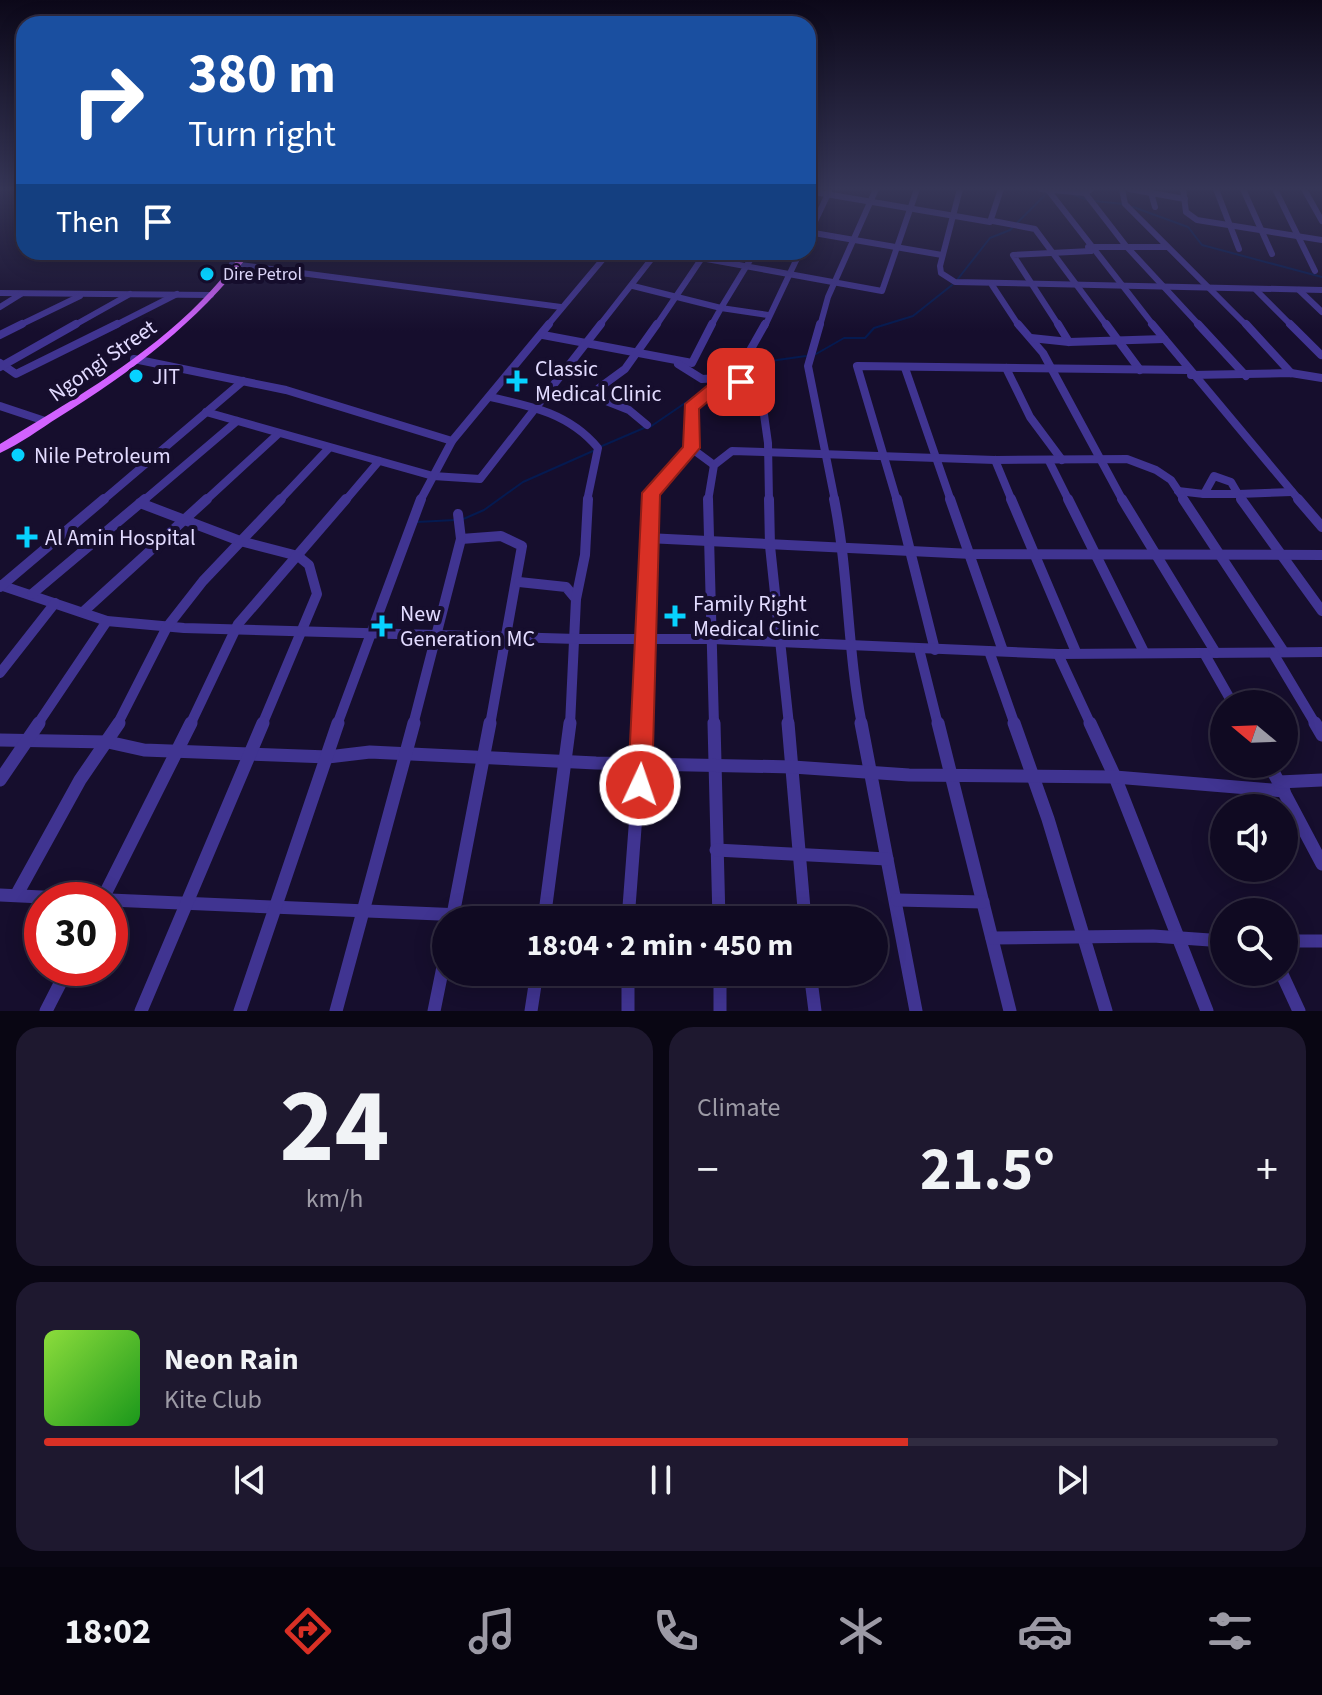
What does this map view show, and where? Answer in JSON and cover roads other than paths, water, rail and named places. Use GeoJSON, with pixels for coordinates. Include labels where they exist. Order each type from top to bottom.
{"type":"FeatureCollection","features":[{"type":"Feature","properties":{"kind":"main road","name":"Ngongi Street"},"geometry":{"type":"LineString","coordinates":[[235,264],[237,260]]}},
{"type":"Feature","properties":{"kind":"main road","name":"Ngongi Street"},"geometry":{"type":"LineString","coordinates":[[0,449],[137,360],[208,294],[239,260]]}},
{"type":"Feature","properties":{"kind":"main road","name":"Ngongi Street"},"geometry":{"type":"LineString","coordinates":[[0,441],[40,421]]}},
{"type":"Feature","properties":{"kind":"street"},"geometry":{"type":"LineString","coordinates":[[833,236],[942,255]]}},
{"type":"Feature","properties":{"kind":"street"},"geometry":{"type":"LineString","coordinates":[[855,236],[834,284],[808,366],[844,549],[850,646],[916,1011]]}},
{"type":"Feature","properties":{"kind":"street"},"geometry":{"type":"LineString","coordinates":[[721,260],[882,291],[901,236]]}},
{"type":"Feature","properties":{"kind":"street"},"geometry":{"type":"LineString","coordinates":[[947,236],[941,273],[946,278],[969,285],[1163,285],[1322,290]]}},
{"type":"Feature","properties":{"kind":"street"},"geometry":{"type":"LineString","coordinates":[[1040,236],[1140,370]]}},
{"type":"Feature","properties":{"kind":"street"},"geometry":{"type":"LineString","coordinates":[[1081,236],[1189,372],[1322,527]]}},
{"type":"Feature","properties":{"kind":"street"},"geometry":{"type":"LineString","coordinates":[[1119,236],[1246,376]]}},
{"type":"Feature","properties":{"kind":"street"},"geometry":{"type":"LineString","coordinates":[[1156,236],[1212,288],[1291,373]]}},
{"type":"Feature","properties":{"kind":"street"},"geometry":{"type":"LineString","coordinates":[[1233,236],[1239,249]]}},
{"type":"Feature","properties":{"kind":"street"},"geometry":{"type":"LineString","coordinates":[[1263,236],[1272,254]]}},
{"type":"Feature","properties":{"kind":"street"},"geometry":{"type":"LineString","coordinates":[[1296,236],[1315,271]]}},
{"type":"Feature","properties":{"kind":"street"},"geometry":{"type":"LineString","coordinates":[[1297,236],[1322,240]]}},
{"type":"Feature","properties":{"kind":"street"},"geometry":{"type":"LineString","coordinates":[[1069,342],[1013,254],[1126,246],[1167,247]]}},
{"type":"Feature","properties":{"kind":"street"},"geometry":{"type":"LineString","coordinates":[[240,1011],[407,529],[452,441],[543,335],[561,307],[602,260]]}},
{"type":"Feature","properties":{"kind":"street"},"geometry":{"type":"LineString","coordinates":[[206,412],[433,476],[475,480],[485,475],[651,260]]}},
{"type":"Feature","properties":{"kind":"street"},"geometry":{"type":"LineString","coordinates":[[647,425],[629,410],[596,397],[597,388],[619,375],[701,260]]}},
{"type":"Feature","properties":{"kind":"street"},"geometry":{"type":"LineString","coordinates":[[543,335],[634,355],[672,361],[694,360],[750,260]]}},
{"type":"Feature","properties":{"kind":"street"},"geometry":{"type":"LineString","coordinates":[[672,361],[702,379],[717,381],[735,377],[755,346],[796,260]]}},
{"type":"Feature","properties":{"kind":"street"},"geometry":{"type":"LineString","coordinates":[[235,264],[561,307]]}},
{"type":"Feature","properties":{"kind":"street"},"geometry":{"type":"LineString","coordinates":[[992,285],[1026,337],[1036,343],[1053,369],[1210,653],[1227,690]]}},
{"type":"Feature","properties":{"kind":"street"},"geometry":{"type":"LineString","coordinates":[[633,286],[721,308],[768,315]]}},
{"type":"Feature","properties":{"kind":"street"},"geometry":{"type":"LineString","coordinates":[[1255,289],[1321,355]]}},
{"type":"Feature","properties":{"kind":"street"},"geometry":{"type":"LineString","coordinates":[[1299,290],[1322,312]]}},
{"type":"Feature","properties":{"kind":"street"},"geometry":{"type":"LineString","coordinates":[[0,307],[24,292]]}},
{"type":"Feature","properties":{"kind":"street"},"geometry":{"type":"LineString","coordinates":[[0,293],[208,294]]}},
{"type":"Feature","properties":{"kind":"street"},"geometry":{"type":"LineString","coordinates":[[0,335],[83,294]]}},
{"type":"Feature","properties":{"kind":"street"},"geometry":{"type":"LineString","coordinates":[[1,365],[130,294]]}},
{"type":"Feature","properties":{"kind":"street"},"geometry":{"type":"LineString","coordinates":[[1,365],[16,374],[29,369],[177,294]]}},
{"type":"Feature","properties":{"kind":"street"},"geometry":{"type":"LineString","coordinates":[[1026,337],[1069,342],[1164,339]]}},
{"type":"Feature","properties":{"kind":"street"},"geometry":{"type":"LineString","coordinates":[[1310,345],[1322,345]]}},
{"type":"Feature","properties":{"kind":"street"},"geometry":{"type":"LineString","coordinates":[[137,360],[243,381],[383,418],[452,441]]}},
{"type":"Feature","properties":{"kind":"street"},"geometry":{"type":"LineString","coordinates":[[935,650],[907,549],[886,456],[857,366],[1140,370],[1246,376],[1291,373],[1322,378]]}},
{"type":"Feature","properties":{"kind":"street"},"geometry":{"type":"LineString","coordinates":[[905,368],[972,554],[1003,651]]}},
{"type":"Feature","properties":{"kind":"street"},"geometry":{"type":"LineString","coordinates":[[1006,368],[1031,419],[1062,460]]}},
{"type":"Feature","properties":{"kind":"street"},"geometry":{"type":"LineString","coordinates":[[629,906],[642,765],[643,639],[651,493],[691,448],[691,408],[713,389],[759,379],[769,452],[770,546],[804,906]]}},
{"type":"Feature","properties":{"kind":"street"},"geometry":{"type":"LineString","coordinates":[[0,586],[243,381]]}},
{"type":"Feature","properties":{"kind":"street"},"geometry":{"type":"LineString","coordinates":[[490,397],[537,407],[572,420],[584,429],[598,448],[586,506],[585,555],[576,599],[577,639],[567,761],[546,906]]}},
{"type":"Feature","properties":{"kind":"street"},"geometry":{"type":"LineString","coordinates":[[0,406],[40,421]]}},
{"type":"Feature","properties":{"kind":"street"},"geometry":{"type":"LineString","coordinates":[[32,594],[237,421]]}},
{"type":"Feature","properties":{"kind":"street"},"geometry":{"type":"LineString","coordinates":[[83,612],[278,434]]}},
{"type":"Feature","properties":{"kind":"street"},"geometry":{"type":"LineString","coordinates":[[17,894],[80,780],[108,742],[167,627],[240,541],[329,448]]}},
{"type":"Feature","properties":{"kind":"street"},"geometry":{"type":"LineString","coordinates":[[691,448],[714,465]]}},
{"type":"Feature","properties":{"kind":"street"},"geometry":{"type":"LineString","coordinates":[[718,906],[708,489],[714,465],[732,451],[995,460],[1015,457],[1049,461],[1098,455],[1142,464],[1165,476],[1178,491],[1316,714],[1322,735]]}},
{"type":"Feature","properties":{"kind":"street"},"geometry":{"type":"LineString","coordinates":[[995,460],[1076,652]]}},
{"type":"Feature","properties":{"kind":"street"},"geometry":{"type":"LineString","coordinates":[[114,882],[235,630],[260,595],[298,556],[379,461]]}},
{"type":"Feature","properties":{"kind":"street"},"geometry":{"type":"LineString","coordinates":[[1049,461],[1144,652]]}},
{"type":"Feature","properties":{"kind":"street"},"geometry":{"type":"LineString","coordinates":[[1204,494],[1214,476],[1231,482],[1322,611]]}},
{"type":"Feature","properties":{"kind":"street"},"geometry":{"type":"LineString","coordinates":[[1178,491],[1204,494],[1292,492]]}},
{"type":"Feature","properties":{"kind":"street"},"geometry":{"type":"LineString","coordinates":[[140,503],[240,541],[298,556],[309,565],[317,594],[141,1011]]}},
{"type":"Feature","properties":{"kind":"street"},"geometry":{"type":"LineString","coordinates":[[336,1011],[438,634],[461,539],[458,514]]}},
{"type":"Feature","properties":{"kind":"street"},"geometry":{"type":"LineString","coordinates":[[455,906],[523,556],[518,542],[509,537],[481,535],[461,539]]}},
{"type":"Feature","properties":{"kind":"street"},"geometry":{"type":"LineString","coordinates":[[647,538],[972,554],[1322,555]]}},
{"type":"Feature","properties":{"kind":"street"},"geometry":{"type":"LineString","coordinates":[[519,582],[566,587],[576,599]]}},
{"type":"Feature","properties":{"kind":"street"},"geometry":{"type":"LineString","coordinates":[[0,586],[107,621],[167,627],[577,639],[781,641],[1058,654],[1322,652]]}},
{"type":"Feature","properties":{"kind":"street"},"geometry":{"type":"LineString","coordinates":[[0,673],[55,603]]}},
{"type":"Feature","properties":{"kind":"street"},"geometry":{"type":"LineString","coordinates":[[0,780],[107,621]]}},
{"type":"Feature","properties":{"kind":"street"},"geometry":{"type":"LineString","coordinates":[[919,649],[1010,1011]]}},
{"type":"Feature","properties":{"kind":"street"},"geometry":{"type":"LineString","coordinates":[[989,651],[1106,1011]]}},
{"type":"Feature","properties":{"kind":"street"},"geometry":{"type":"LineString","coordinates":[[1058,654],[1115,777],[1207,1011]]}},
{"type":"Feature","properties":{"kind":"street"},"geometry":{"type":"LineString","coordinates":[[0,740],[23,743],[108,742],[144,750],[328,757],[370,752],[642,765],[793,767],[950,776],[1115,777],[1283,785],[1322,780]]}},
{"type":"Feature","properties":{"kind":"street"},"geometry":{"type":"LineString","coordinates":[[1279,778],[1322,864]]}},
{"type":"Feature","properties":{"kind":"street"},"geometry":{"type":"LineString","coordinates":[[716,850],[887,859]]}},
{"type":"Feature","properties":{"kind":"street"},"geometry":{"type":"LineString","coordinates":[[0,895],[24,894]]}},
{"type":"Feature","properties":{"kind":"street"},"geometry":{"type":"LineString","coordinates":[[897,900],[983,902]]}},
{"type":"Feature","properties":{"kind":"street"},"geometry":{"type":"LineString","coordinates":[[128,902],[363,910],[432,916]]}},
{"type":"Feature","properties":{"kind":"street"},"geometry":{"type":"LineString","coordinates":[[992,938],[1153,936],[1210,941]]}},
{"type":"Feature","properties":{"kind":"street"},"geometry":{"type":"LineString","coordinates":[[1298,941],[1322,941]]}},
{"type":"Feature","properties":{"kind":"street"},"geometry":{"type":"LineString","coordinates":[[46,1011],[59,986]]}},
{"type":"Feature","properties":{"kind":"street"},"geometry":{"type":"LineString","coordinates":[[434,1011],[439,986]]}},
{"type":"Feature","properties":{"kind":"street"},"geometry":{"type":"LineString","coordinates":[[531,1011],[535,986]]}},
{"type":"Feature","properties":{"kind":"street"},"geometry":{"type":"LineString","coordinates":[[628,986],[628,1011]]}},
{"type":"Feature","properties":{"kind":"street"},"geometry":{"type":"LineString","coordinates":[[720,986],[720,1011]]}},
{"type":"Feature","properties":{"kind":"street"},"geometry":{"type":"LineString","coordinates":[[812,986],[815,1011]]}},
{"type":"Feature","properties":{"kind":"street"},"geometry":{"type":"LineString","coordinates":[[1287,986],[1299,1011]]}},
{"type":"Feature","properties":{"kind":"waterway"},"geometry":{"type":"LineString","coordinates":[[957,280],[995,236]]}},
{"type":"Feature","properties":{"kind":"waterway"},"geometry":{"type":"LineString","coordinates":[[1195,236],[1202,245],[1322,277]]}},
{"type":"Feature","properties":{"kind":"waterway"},"geometry":{"type":"LineString","coordinates":[[816,354],[844,338],[865,338],[874,328],[913,316],[952,285]]}},
{"type":"Feature","properties":{"kind":"waterway"},"geometry":{"type":"LineString","coordinates":[[759,377],[770,361],[806,356]]}},
{"type":"Feature","properties":{"kind":"waterway"},"geometry":{"type":"LineString","coordinates":[[650,427],[710,386]]}},
{"type":"Feature","properties":{"kind":"waterway"},"geometry":{"type":"LineString","coordinates":[[602,446],[644,428]]}},
{"type":"Feature","properties":{"kind":"waterway"},"geometry":{"type":"LineString","coordinates":[[461,520],[484,510],[523,482],[593,451]]}},
{"type":"Feature","properties":{"kind":"waterway"},"geometry":{"type":"LineString","coordinates":[[417,522],[455,520]]}},
{"type":"Feature","properties":{"kind":"place","name":"Dire Petrol"},"geometry":{"type":"Point","coordinates":[207,274]}},
{"type":"Feature","properties":{"kind":"place","name":"JIT"},"geometry":{"type":"Point","coordinates":[136,376]}},
{"type":"Feature","properties":{"kind":"place","name":"Classic Medical Clinic"},"geometry":{"type":"Point","coordinates":[517,381]}},
{"type":"Feature","properties":{"kind":"place","name":"Nile Petroleum"},"geometry":{"type":"Point","coordinates":[18,455]}},
{"type":"Feature","properties":{"kind":"place","name":"Al Amin Hospital"},"geometry":{"type":"Point","coordinates":[27,537]}},
{"type":"Feature","properties":{"kind":"place","name":"Family Right Medical Clinic"},"geometry":{"type":"Point","coordinates":[675,616]}},
{"type":"Feature","properties":{"kind":"place","name":"New Generation MC"},"geometry":{"type":"Point","coordinates":[382,626]}}]}
